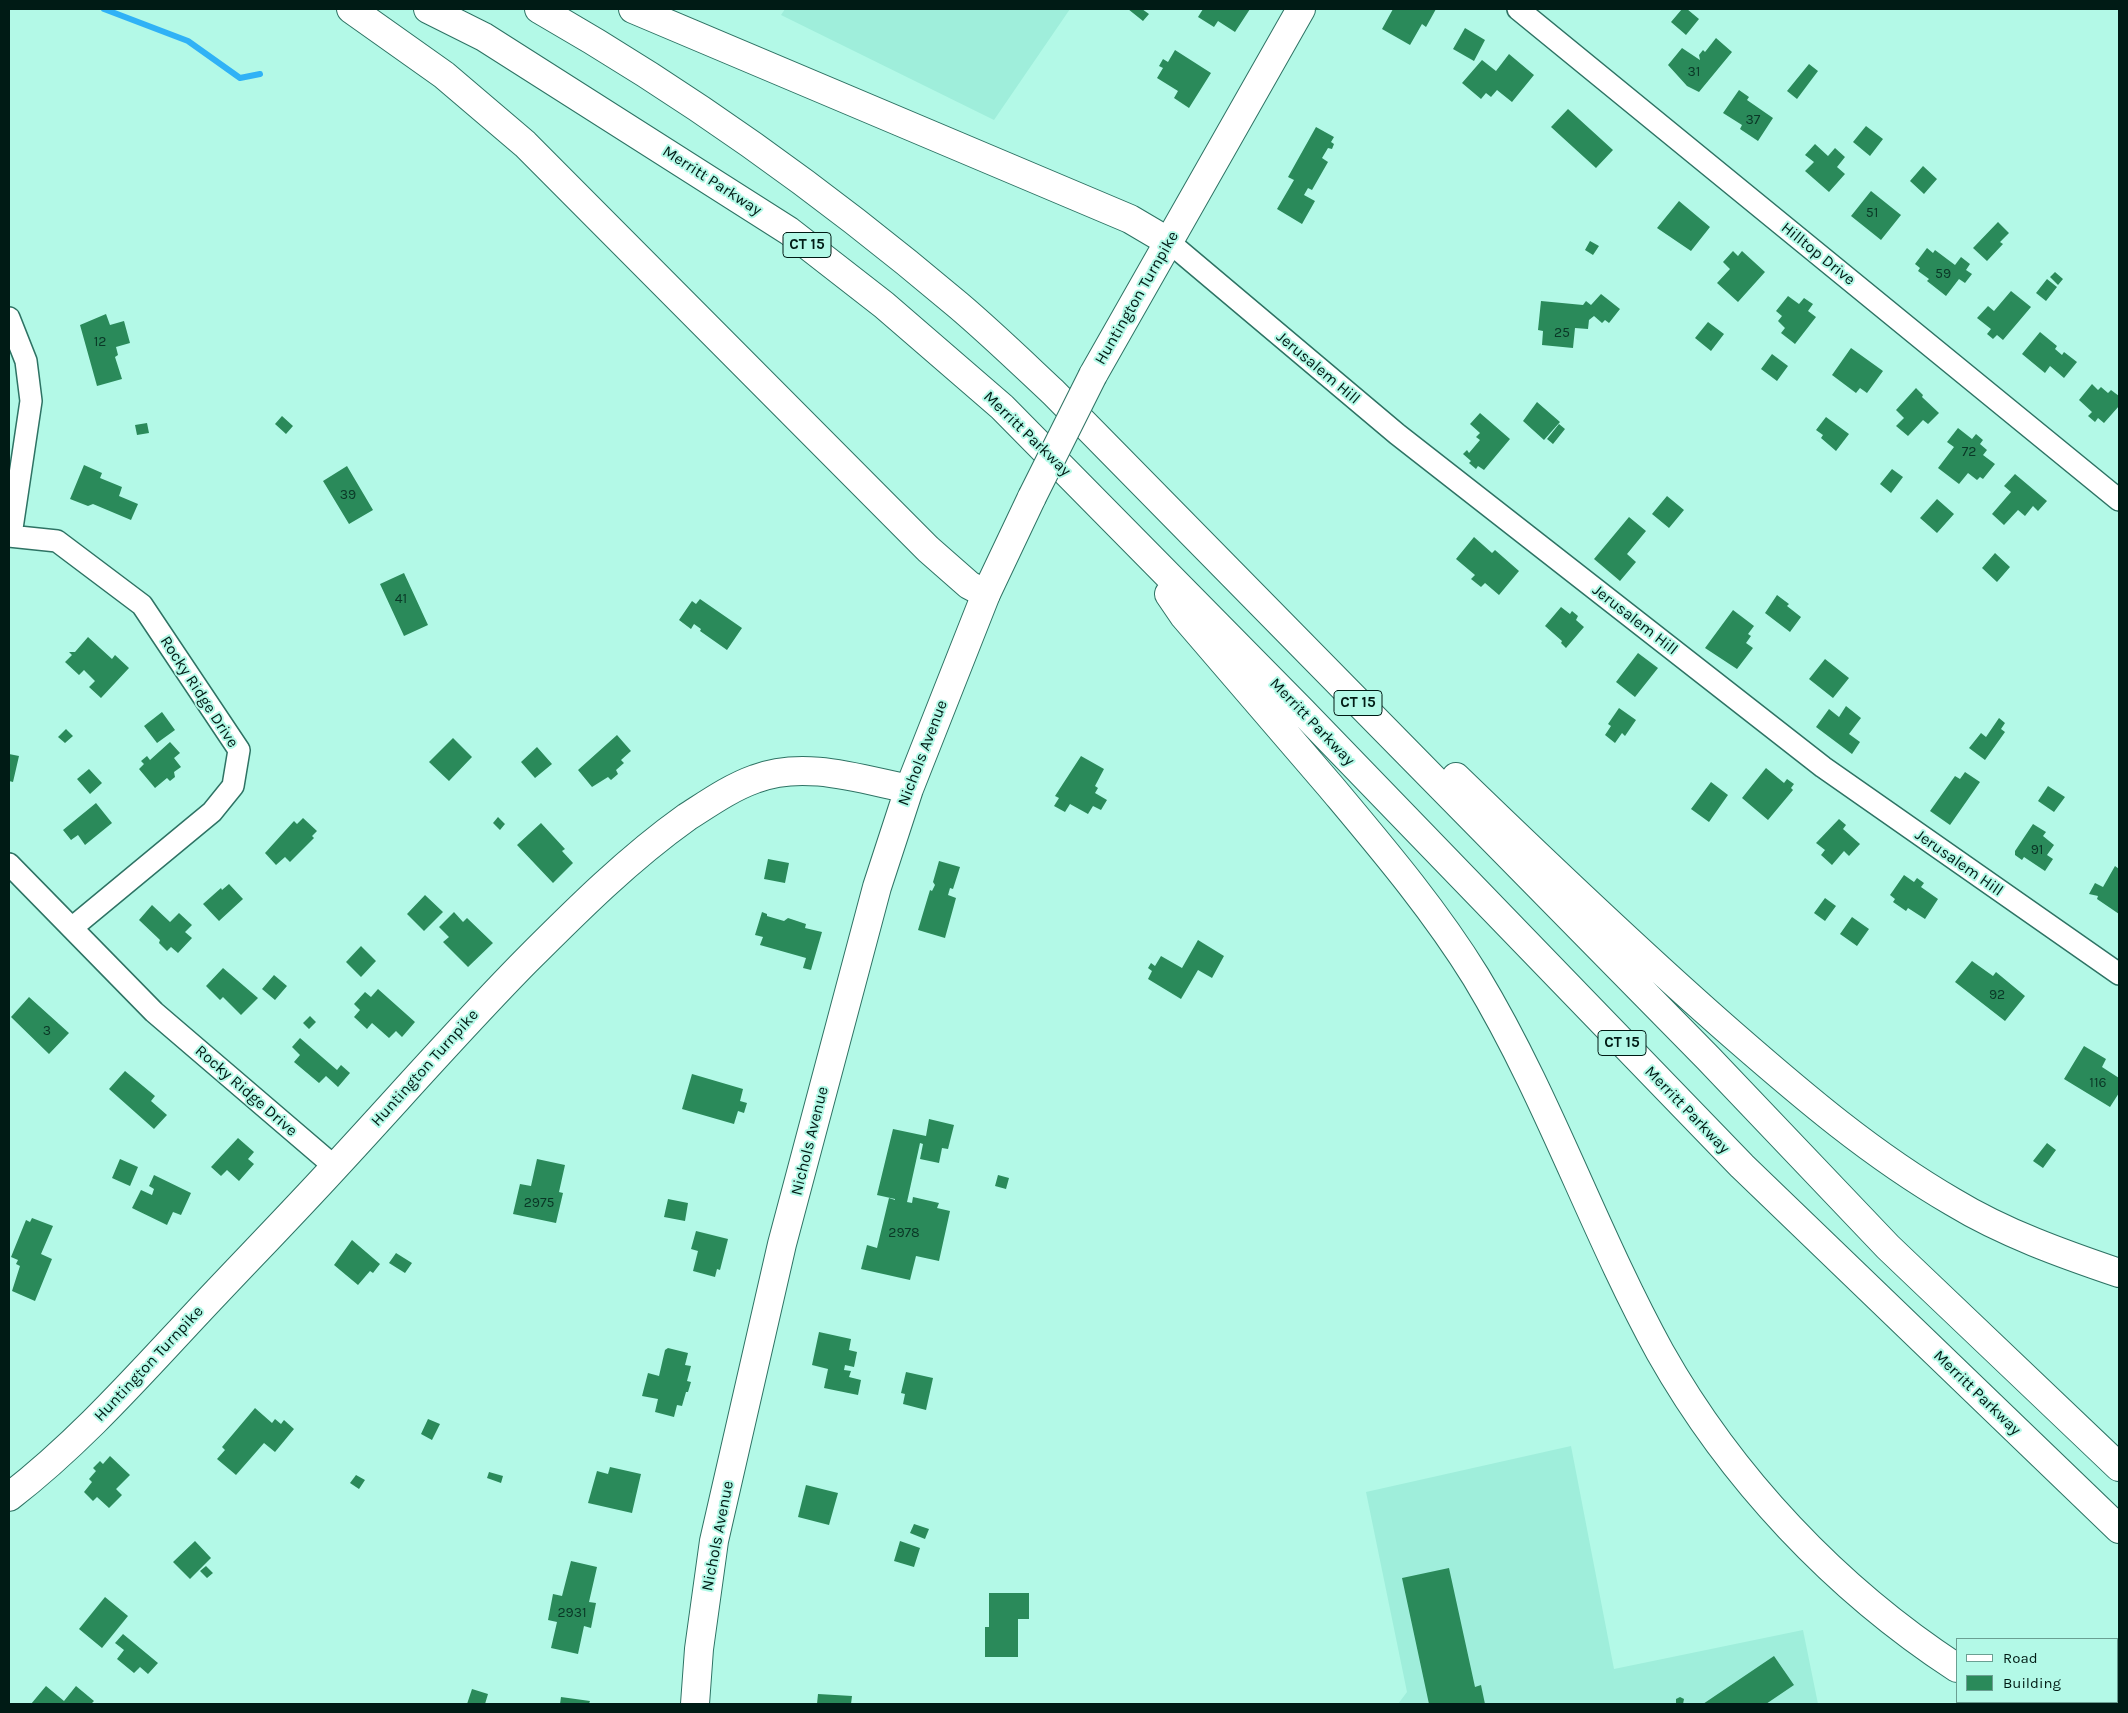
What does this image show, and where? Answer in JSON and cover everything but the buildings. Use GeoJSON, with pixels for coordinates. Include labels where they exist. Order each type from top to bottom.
{"type":"FeatureCollection","features":[{"type":"Feature","properties":{"kind":"main road"},"geometry":{"type":"LineString","coordinates":[[351,9],[444,75],[525,144],[928,549],[969,585],[986,594]]}},
{"type":"Feature","properties":{"kind":"main road","name":"Merritt Parkway"},"geometry":{"type":"LineString","coordinates":[[428,9],[484,38],[789,231],[884,305],[1002,407],[1138,543],[1742,1166],[2119,1529]]}},
{"type":"Feature","properties":{"kind":"main road","name":"CT 15"},"geometry":{"type":"LineString","coordinates":[[540,9],[591,38],[713,119],[860,225],[960,306],[1053,392],[1708,1058],[1888,1247],[2119,1467]]}},
{"type":"Feature","properties":{"kind":"main road"},"geometry":{"type":"LineString","coordinates":[[633,9],[1130,219],[1169,242]]}},
{"type":"Feature","properties":{"kind":"main road","name":"Huntington Turnpike"},"geometry":{"type":"LineString","coordinates":[[986,594],[1093,374],[1302,9]]}},
{"type":"Feature","properties":{"kind":"main road"},"geometry":{"type":"LineString","coordinates":[[1138,543],[1184,616],[1392,859],[1443,927],[1475,976],[1533,1084],[1661,1352],[1690,1400],[1728,1453],[1805,1544],[1844,1582],[1919,1643],[1956,1667]]}},
{"type":"Feature","properties":{"kind":"main road"},"geometry":{"type":"LineString","coordinates":[[1240,583],[1359,683],[1563,881],[1686,993],[1818,1109],[1864,1145],[1955,1204],[2048,1247],[2119,1273]]}},
{"type":"Feature","properties":{"kind":"main road","name":"Nichols Avenue"},"geometry":{"type":"LineString","coordinates":[[695,1704],[699,1649],[714,1541],[780,1254],[877,887],[908,789],[986,594]]}},
{"type":"Feature","properties":{"kind":"main road","name":"Huntington Turnpike"},"geometry":{"type":"LineString","coordinates":[[9,1496],[36,1476],[84,1433],[335,1167],[474,1015],[577,909],[665,833],[720,795],[757,778],[795,771],[829,772],[908,789]]}},
{"type":"Feature","properties":{"kind":"street","name":"Hilltop Drive"},"geometry":{"type":"LineString","coordinates":[[1518,9],[2119,500]]}},
{"type":"Feature","properties":{"kind":"street","name":"Jerusalem Hill"},"geometry":{"type":"LineString","coordinates":[[1169,242],[1397,434],[1823,767],[2119,974]]}},
{"type":"Feature","properties":{"kind":"street"},"geometry":{"type":"LineString","coordinates":[[9,318],[26,361],[31,401],[10,536]]}},
{"type":"Feature","properties":{"kind":"street","name":"Rocky Ridge Drive"},"geometry":{"type":"LineString","coordinates":[[10,536],[57,541],[142,605],[239,750],[234,786],[212,812],[73,927]]}},
{"type":"Feature","properties":{"kind":"street","name":"Rocky Ridge Drive"},"geometry":{"type":"LineString","coordinates":[[9,864],[73,927],[154,1012],[335,1167]]}},
{"type":"Feature","properties":{"kind":"shaded area"},"geometry":{"type":"Polygon","coordinates":[[[785,9],[1070,9],[994,120],[781,15],[785,9]]]}},
{"type":"Feature","properties":{"kind":"shaded area"},"geometry":{"type":"Polygon","coordinates":[[[1571,1446],[1614,1669],[1803,1630],[1818,1704],[1398,1704],[1407,1692],[1366,1492],[1571,1446]]]}},
{"type":"Feature","properties":{"kind":"waterway"},"geometry":{"type":"LineString","coordinates":[[104,9],[188,41],[240,78],[260,74]]}}]}
